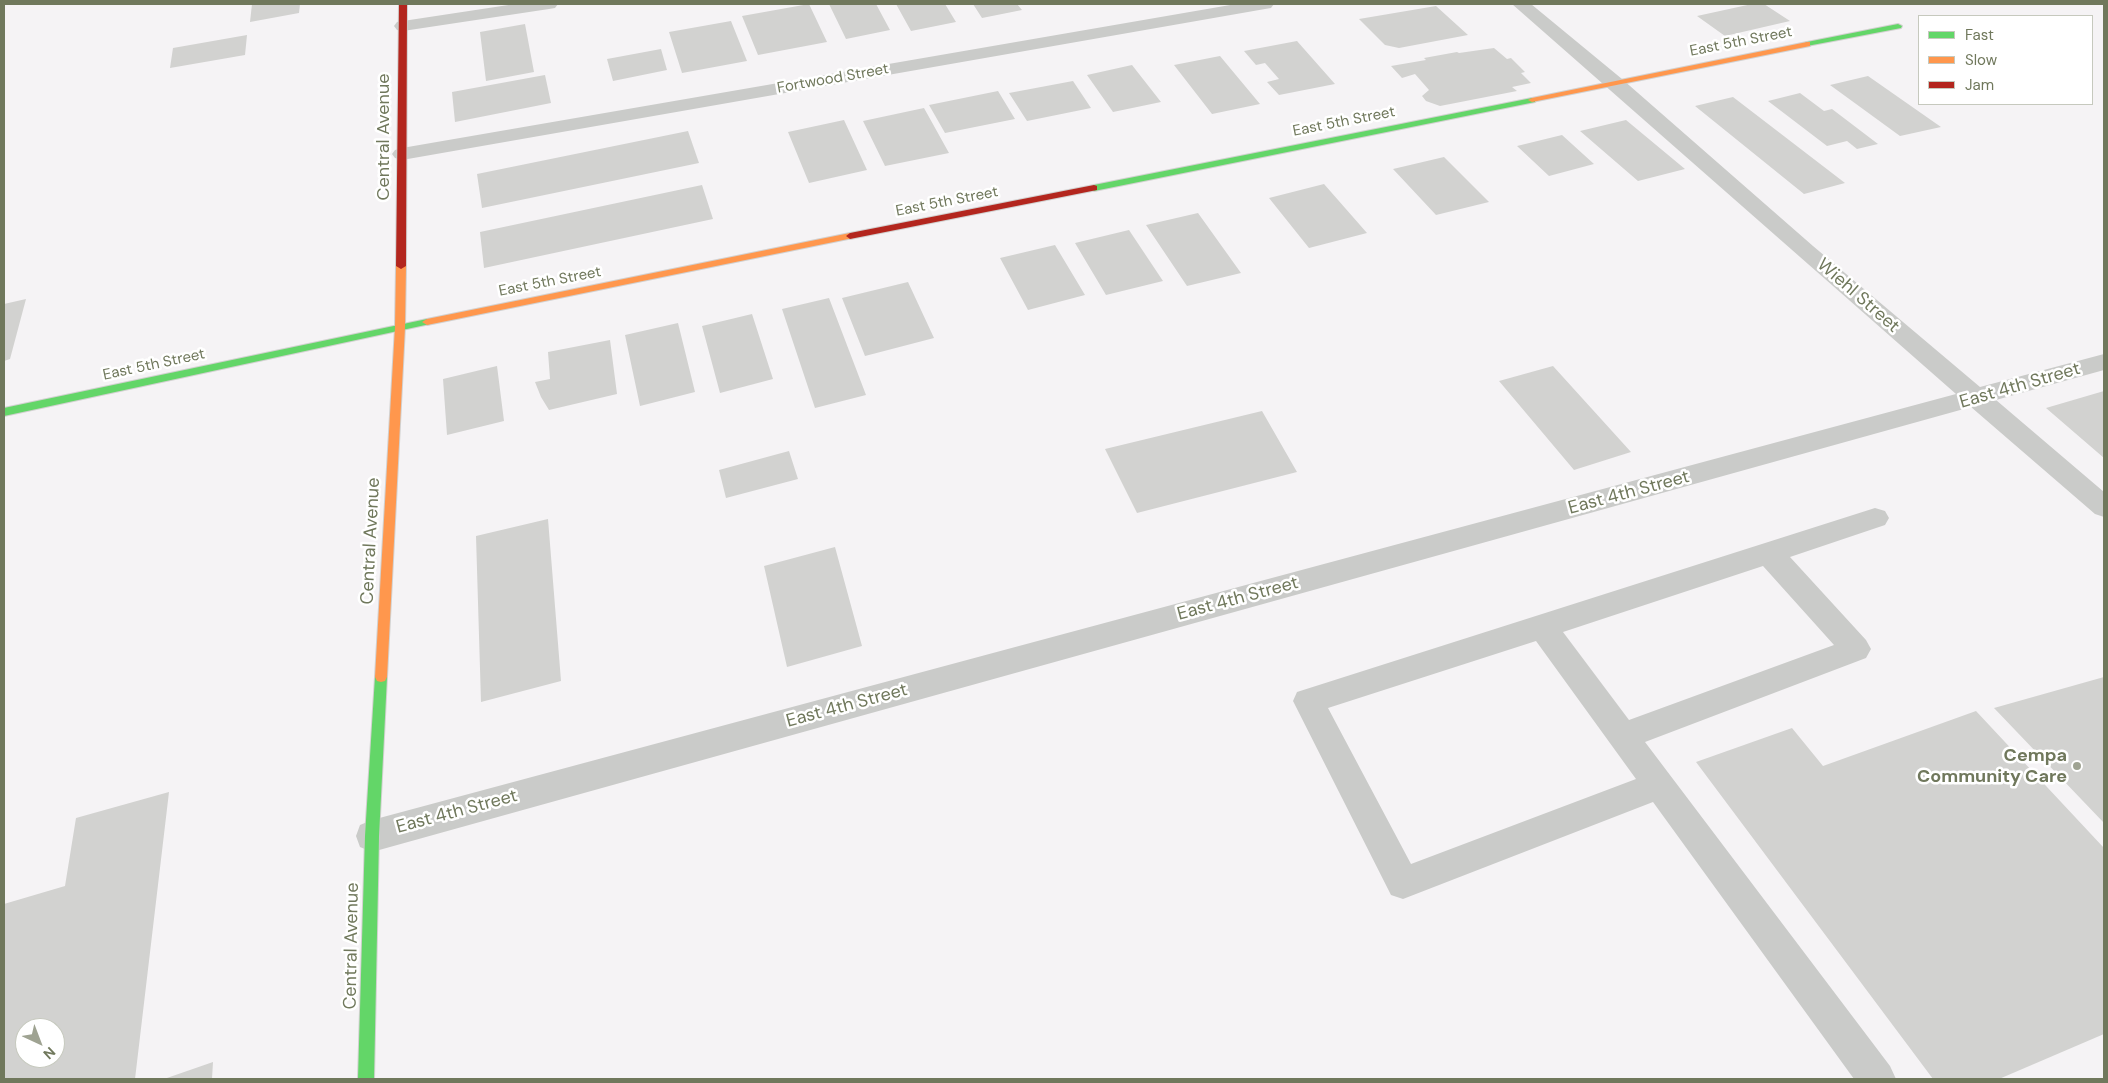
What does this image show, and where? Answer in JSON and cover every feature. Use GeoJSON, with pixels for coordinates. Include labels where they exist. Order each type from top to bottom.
{"type":"FeatureCollection","features":[{"type":"Feature","properties":{"kind":"street","name":"Central Avenue"},"geometry":{"type":"LineString","coordinates":[[366,1079],[372,836],[400,327],[403,4]]}},
{"type":"Feature","properties":{"kind":"street"},"geometry":{"type":"LineString","coordinates":[[402,26],[548,4]]}},
{"type":"Feature","properties":{"kind":"street","name":"Fortwood Street"},"geometry":{"type":"LineString","coordinates":[[402,154],[1265,4]]}},
{"type":"Feature","properties":{"kind":"street","name":"Wiehl Street"},"geometry":{"type":"LineString","coordinates":[[1520,4],[1615,83],[1976,398],[2104,507]]}},
{"type":"Feature","properties":{"kind":"street","name":"East 5th Street"},"geometry":{"type":"LineString","coordinates":[[4,412],[400,327],[1898,26]]}},
{"type":"Feature","properties":{"kind":"street","name":"East 4th Street"},"geometry":{"type":"LineString","coordinates":[[372,836],[2104,362]]}},
{"type":"Feature","properties":{"kind":"street"},"geometry":{"type":"LineString","coordinates":[[1659,786],[1403,883],[1308,701],[1875,518]]}},
{"type":"Feature","properties":{"kind":"street"},"geometry":{"type":"LineString","coordinates":[[1623,736],[1856,648],[1769,553]]}},
{"type":"Feature","properties":{"kind":"street"},"geometry":{"type":"LineString","coordinates":[[1542,627],[1877,1079]]}},
{"type":"Feature","properties":{"kind":"building"},"geometry":{"type":"Polygon","coordinates":[[[252,4],[300,4],[299,13],[250,22],[252,4]]]}},
{"type":"Feature","properties":{"kind":"building"},"geometry":{"type":"Polygon","coordinates":[[[809,4],[827,42],[758,55],[742,16],[809,4]]]}},
{"type":"Feature","properties":{"kind":"building"},"geometry":{"type":"Polygon","coordinates":[[[829,4],[876,4],[890,30],[846,39],[829,4]]]}},
{"type":"Feature","properties":{"kind":"building"},"geometry":{"type":"Polygon","coordinates":[[[896,4],[945,4],[956,22],[911,31],[896,4]]]}},
{"type":"Feature","properties":{"kind":"building"},"geometry":{"type":"Polygon","coordinates":[[[973,4],[1017,4],[1022,10],[982,18],[973,4]]]}},
{"type":"Feature","properties":{"kind":"building"},"geometry":{"type":"Polygon","coordinates":[[[1752,4],[1764,4],[1790,21],[1725,36],[1697,16],[1752,4]]]}},
{"type":"Feature","properties":{"kind":"building"},"geometry":{"type":"Polygon","coordinates":[[[1436,6],[1468,35],[1399,48],[1385,45],[1359,19],[1436,6]]]}},
{"type":"Feature","properties":{"kind":"building"},"geometry":{"type":"Polygon","coordinates":[[[731,21],[747,61],[682,73],[669,32],[731,21]]]}},
{"type":"Feature","properties":{"kind":"building"},"geometry":{"type":"Polygon","coordinates":[[[525,24],[534,72],[486,81],[480,32],[525,24]]]}},
{"type":"Feature","properties":{"kind":"building"},"geometry":{"type":"Polygon","coordinates":[[[247,35],[245,55],[170,68],[173,48],[247,35]]]}},
{"type":"Feature","properties":{"kind":"building"},"geometry":{"type":"Polygon","coordinates":[[[1297,41],[1335,84],[1279,95],[1267,82],[1279,79],[1265,63],[1256,65],[1244,51],[1297,41]]]}},
{"type":"Feature","properties":{"kind":"building"},"geometry":{"type":"Polygon","coordinates":[[[1494,48],[1507,59],[1511,58],[1525,72],[1521,73],[1531,83],[1512,87],[1517,91],[1440,106],[1426,101],[1422,96],[1429,90],[1415,74],[1402,78],[1391,66],[1457,52],[1494,48]]]}},
{"type":"Feature","properties":{"kind":"building"},"geometry":{"type":"Polygon","coordinates":[[[661,49],[667,70],[613,81],[607,59],[661,49]]]}},
{"type":"Feature","properties":{"kind":"building"},"geometry":{"type":"Polygon","coordinates":[[[1220,56],[1260,104],[1212,114],[1174,65],[1220,56]]]}},
{"type":"Feature","properties":{"kind":"building"},"geometry":{"type":"Polygon","coordinates":[[[1132,65],[1161,102],[1113,112],[1087,75],[1132,65]]]}},
{"type":"Feature","properties":{"kind":"building"},"geometry":{"type":"Polygon","coordinates":[[[545,75],[551,103],[455,122],[452,92],[545,75]]]}},
{"type":"Feature","properties":{"kind":"building"},"geometry":{"type":"Polygon","coordinates":[[[1868,76],[1941,127],[1900,136],[1830,85],[1868,76]]]}},
{"type":"Feature","properties":{"kind":"building"},"geometry":{"type":"Polygon","coordinates":[[[1073,81],[1091,108],[1027,121],[1009,93],[1073,81]]]}},
{"type":"Feature","properties":{"kind":"building"},"geometry":{"type":"Polygon","coordinates":[[[998,91],[1015,119],[945,133],[929,105],[998,91]]]}},
{"type":"Feature","properties":{"kind":"building"},"geometry":{"type":"Polygon","coordinates":[[[1800,93],[1824,111],[1832,109],[1878,144],[1857,149],[1847,141],[1827,146],[1768,101],[1800,93]]]}},
{"type":"Feature","properties":{"kind":"building"},"geometry":{"type":"Polygon","coordinates":[[[1733,97],[1845,183],[1804,194],[1695,106],[1733,97]]]}},
{"type":"Feature","properties":{"kind":"building"},"geometry":{"type":"Polygon","coordinates":[[[924,108],[949,153],[885,166],[863,121],[924,108]]]}},
{"type":"Feature","properties":{"kind":"building"},"geometry":{"type":"Polygon","coordinates":[[[844,120],[867,170],[809,183],[788,132],[844,120]]]}},
{"type":"Feature","properties":{"kind":"building"},"geometry":{"type":"Polygon","coordinates":[[[1626,120],[1685,169],[1638,181],[1580,131],[1626,120]]]}},
{"type":"Feature","properties":{"kind":"building"},"geometry":{"type":"Polygon","coordinates":[[[688,131],[699,163],[482,208],[477,174],[688,131]]]}},
{"type":"Feature","properties":{"kind":"building"},"geometry":{"type":"Polygon","coordinates":[[[1562,135],[1594,164],[1549,176],[1517,146],[1562,135]]]}},
{"type":"Feature","properties":{"kind":"building"},"geometry":{"type":"Polygon","coordinates":[[[1444,157],[1489,202],[1436,215],[1393,169],[1444,157]]]}},
{"type":"Feature","properties":{"kind":"building"},"geometry":{"type":"Polygon","coordinates":[[[1324,184],[1367,233],[1309,248],[1269,198],[1324,184]]]}},
{"type":"Feature","properties":{"kind":"building"},"geometry":{"type":"Polygon","coordinates":[[[702,185],[713,219],[484,268],[480,232],[702,185]]]}},
{"type":"Feature","properties":{"kind":"building"},"geometry":{"type":"Polygon","coordinates":[[[1198,213],[1241,273],[1187,286],[1146,225],[1198,213]]]}},
{"type":"Feature","properties":{"kind":"building"},"geometry":{"type":"Polygon","coordinates":[[[1129,230],[1163,281],[1106,295],[1075,243],[1129,230]]]}},
{"type":"Feature","properties":{"kind":"building"},"geometry":{"type":"Polygon","coordinates":[[[1055,245],[1085,295],[1028,310],[1000,258],[1055,245]]]}},
{"type":"Feature","properties":{"kind":"building"},"geometry":{"type":"Polygon","coordinates":[[[908,282],[934,338],[865,356],[842,298],[908,282]]]}},
{"type":"Feature","properties":{"kind":"building"},"geometry":{"type":"Polygon","coordinates":[[[829,298],[866,395],[815,408],[782,309],[829,298]]]}},
{"type":"Feature","properties":{"kind":"building"},"geometry":{"type":"Polygon","coordinates":[[[26,299],[10,359],[4,361],[4,304],[26,299]]]}},
{"type":"Feature","properties":{"kind":"building"},"geometry":{"type":"Polygon","coordinates":[[[752,314],[773,379],[720,393],[702,326],[752,314]]]}},
{"type":"Feature","properties":{"kind":"building"},"geometry":{"type":"Polygon","coordinates":[[[678,323],[695,392],[640,406],[625,335],[678,323]]]}},
{"type":"Feature","properties":{"kind":"building"},"geometry":{"type":"Polygon","coordinates":[[[610,340],[617,394],[549,410],[535,382],[550,379],[548,352],[610,340]]]}},
{"type":"Feature","properties":{"kind":"building"},"geometry":{"type":"Polygon","coordinates":[[[497,366],[504,421],[447,435],[443,379],[497,366]]]}},
{"type":"Feature","properties":{"kind":"building"},"geometry":{"type":"Polygon","coordinates":[[[1553,366],[1631,452],[1574,470],[1499,381],[1553,366]]]}},
{"type":"Feature","properties":{"kind":"building"},"geometry":{"type":"Polygon","coordinates":[[[2104,391],[2104,458],[2046,408],[2104,391]]]}},
{"type":"Feature","properties":{"kind":"building"},"geometry":{"type":"Polygon","coordinates":[[[1262,411],[1297,472],[1137,513],[1105,449],[1262,411]]]}},
{"type":"Feature","properties":{"kind":"building"},"geometry":{"type":"Polygon","coordinates":[[[789,451],[798,479],[726,498],[719,470],[789,451]]]}},
{"type":"Feature","properties":{"kind":"building"},"geometry":{"type":"Polygon","coordinates":[[[548,519],[561,681],[481,702],[476,536],[548,519]]]}},
{"type":"Feature","properties":{"kind":"building"},"geometry":{"type":"Polygon","coordinates":[[[835,547],[862,646],[787,667],[764,566],[835,547]]]}},
{"type":"Feature","properties":{"kind":"building","name":"Cempa Community Care"},"geometry":{"type":"Polygon","coordinates":[[[2104,677],[2104,823],[1994,708],[2104,677]]]}},
{"type":"Feature","properties":{"kind":"building"},"geometry":{"type":"Polygon","coordinates":[[[1976,711],[2104,848],[2104,1034],[1999,1079],[1933,1079],[1696,762],[1792,728],[1823,766],[1976,711]]]}},
{"type":"Feature","properties":{"kind":"building"},"geometry":{"type":"Polygon","coordinates":[[[169,792],[135,1079],[4,1079],[4,904],[65,886],[76,818],[169,792]]]}},
{"type":"Feature","properties":{"kind":"building"},"geometry":{"type":"Polygon","coordinates":[[[213,1062],[212,1079],[164,1079],[213,1062]]]}},
{"type":"Feature","properties":{"kind":"traffic: fast"},"geometry":{"type":"LineString","coordinates":[[1807,44],[1898,26]]}},
{"type":"Feature","properties":{"kind":"traffic: fast"},"geometry":{"type":"LineString","coordinates":[[1094,188],[1532,100]]}},
{"type":"Feature","properties":{"kind":"traffic: fast"},"geometry":{"type":"LineString","coordinates":[[4,412],[427,322]]}},
{"type":"Feature","properties":{"kind":"traffic: fast"},"geometry":{"type":"LineString","coordinates":[[366,1079],[372,836],[381,677]]}},
{"type":"Feature","properties":{"kind":"traffic: slow"},"geometry":{"type":"LineString","coordinates":[[1532,100],[1807,44]]}},
{"type":"Feature","properties":{"kind":"traffic: slow"},"geometry":{"type":"LineString","coordinates":[[427,322],[850,236]]}},
{"type":"Feature","properties":{"kind":"traffic: slow"},"geometry":{"type":"LineString","coordinates":[[381,677],[400,327],[401,266]]}},
{"type":"Feature","properties":{"kind":"traffic: jam"},"geometry":{"type":"LineString","coordinates":[[401,266],[403,4]]}},
{"type":"Feature","properties":{"kind":"traffic: jam"},"geometry":{"type":"LineString","coordinates":[[850,236],[1094,188]]}},
{"type":"Feature","properties":{"kind":"place","name":"Cempa Community Care"},"geometry":{"type":"Point","coordinates":[2077,766]}}]}
